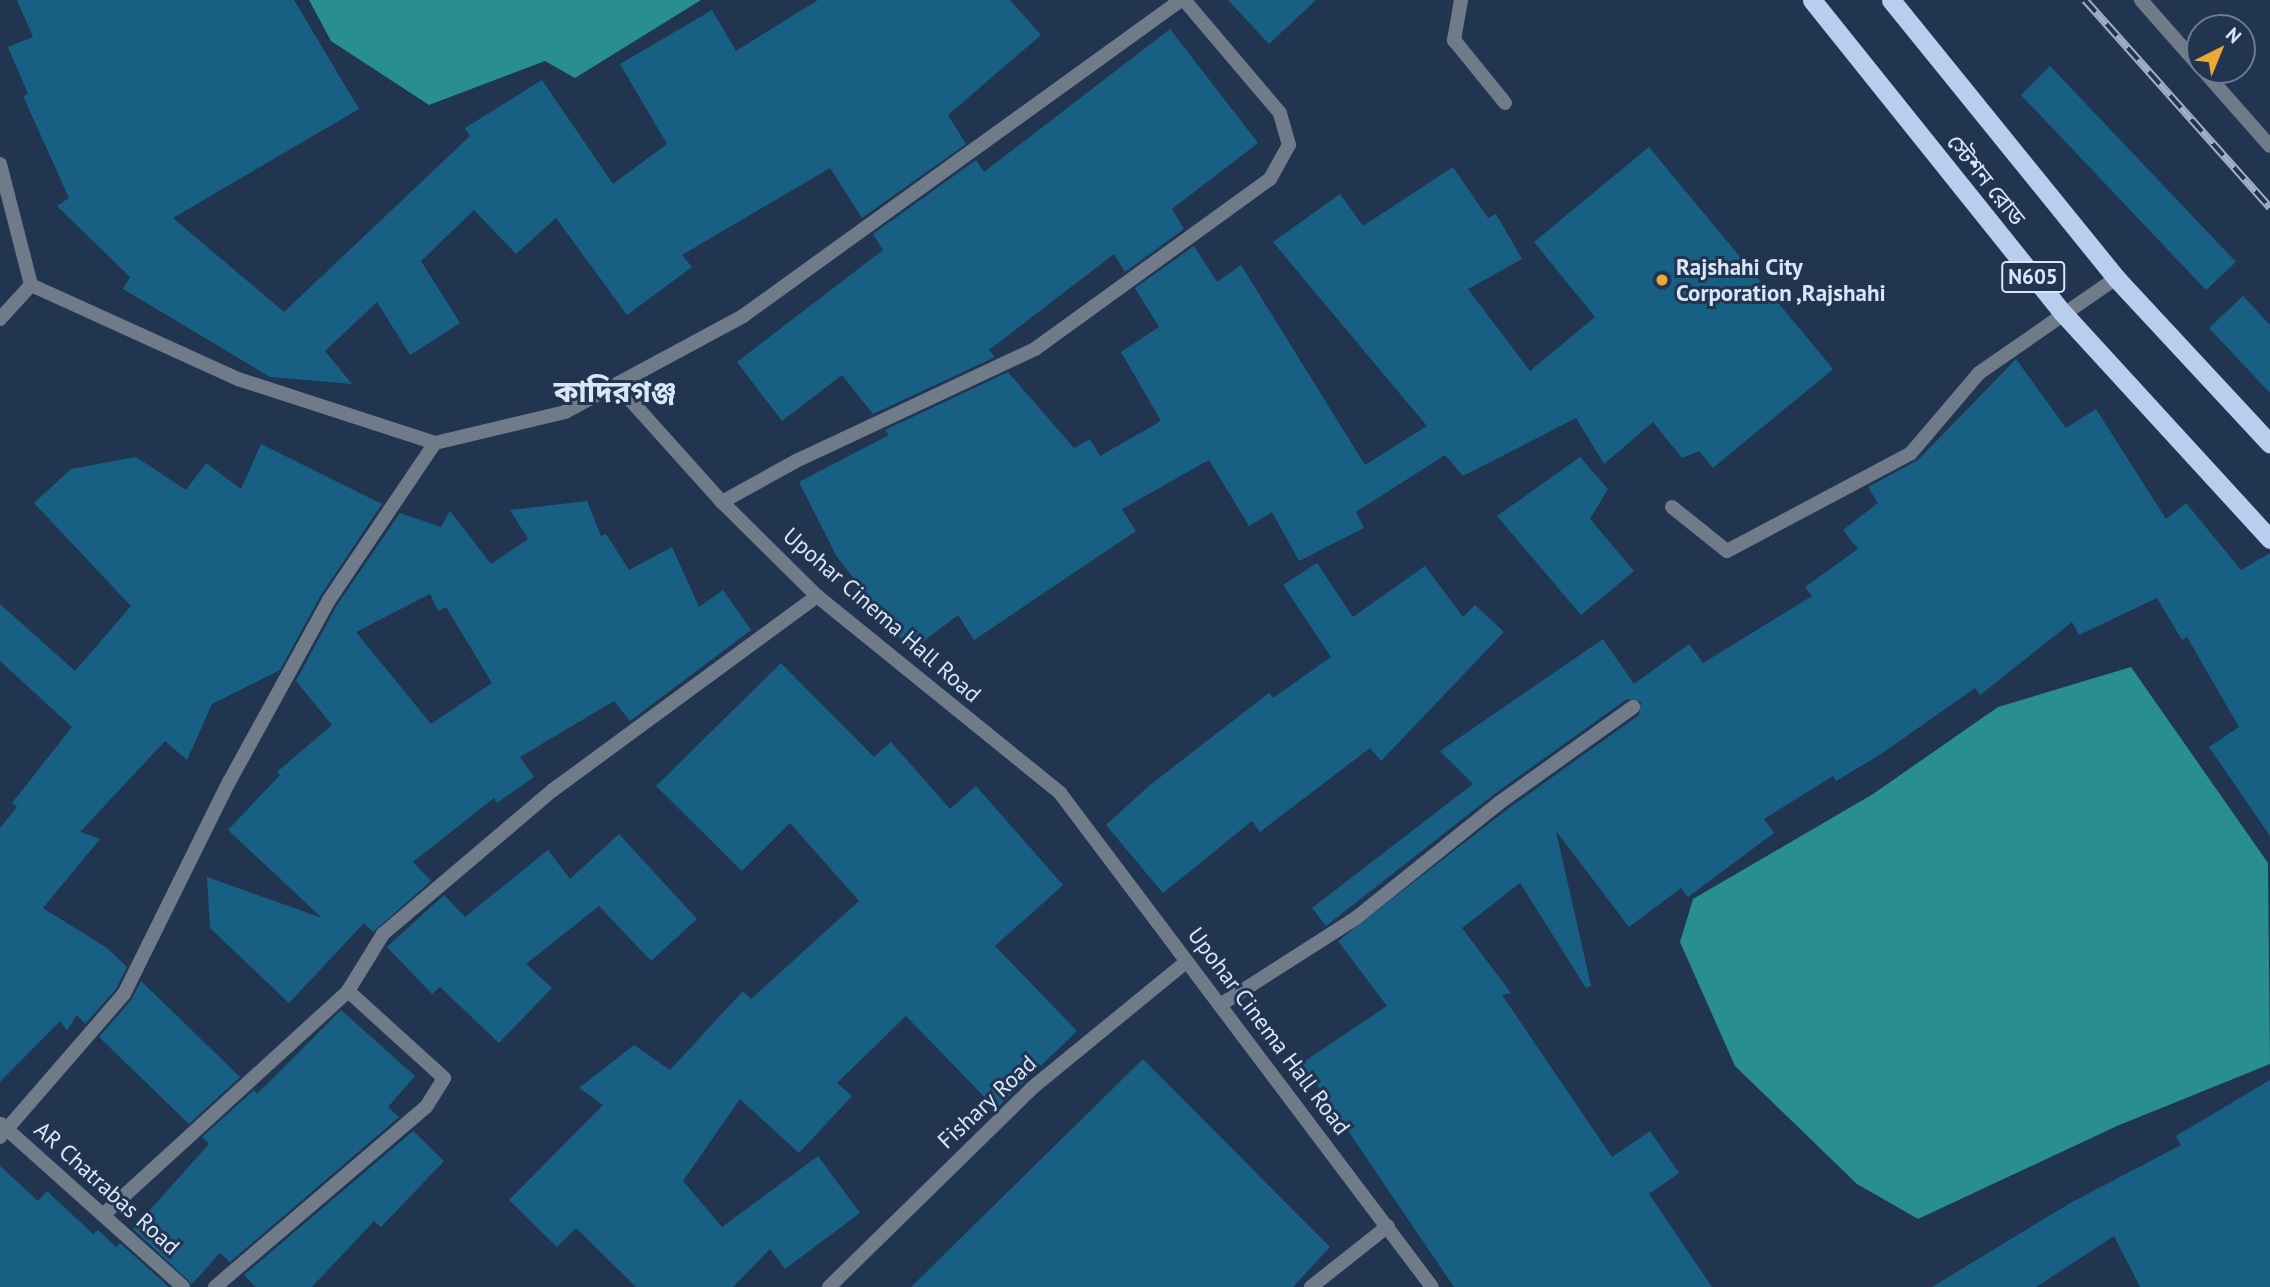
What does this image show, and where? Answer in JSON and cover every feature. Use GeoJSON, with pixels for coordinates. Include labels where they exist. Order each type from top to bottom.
{"type":"FeatureCollection","features":[{"type":"Feature","properties":{"kind":"highway","name":"স্টেশন রোড"},"geometry":{"type":"LineString","coordinates":[[1812,0],[2062,312],[2270,539]]}},
{"type":"Feature","properties":{"kind":"highway","name":"স্টেশন রোড"},"geometry":{"type":"LineString","coordinates":[[1891,0],[2116,278],[2270,444]]}},
{"type":"Feature","properties":{"kind":"street"},"geometry":{"type":"LineString","coordinates":[[31,285],[238,379],[435,443],[565,412],[743,316],[1183,0],[1280,113],[1289,145],[1270,179],[1035,349],[796,461],[722,502]]}},
{"type":"Feature","properties":{"kind":"street"},"geometry":{"type":"LineString","coordinates":[[1461,0],[1454,40],[1504,103]]}},
{"type":"Feature","properties":{"kind":"street"},"geometry":{"type":"LineString","coordinates":[[2141,0],[2186,52]]}},
{"type":"Feature","properties":{"kind":"street"},"geometry":{"type":"LineString","coordinates":[[2214,84],[2270,146]]}},
{"type":"Feature","properties":{"kind":"street"},"geometry":{"type":"LineString","coordinates":[[0,164],[31,285]]}},
{"type":"Feature","properties":{"kind":"street"},"geometry":{"type":"LineString","coordinates":[[1672,508],[1727,551],[1911,453],[1979,373],[2062,312],[2116,278]]}},
{"type":"Feature","properties":{"kind":"street"},"geometry":{"type":"LineString","coordinates":[[0,319],[31,285]]}},
{"type":"Feature","properties":{"kind":"street","name":"Upohar Cinema Hall Road"},"geometry":{"type":"LineString","coordinates":[[616,384],[722,502],[817,596],[1060,793],[1432,1287]]}},
{"type":"Feature","properties":{"kind":"street"},"geometry":{"type":"LineString","coordinates":[[2,1130],[124,994],[229,782],[328,600],[435,443]]}},
{"type":"Feature","properties":{"kind":"street"},"geometry":{"type":"LineString","coordinates":[[103,1215],[348,992],[383,934],[553,790],[817,596]]}},
{"type":"Feature","properties":{"kind":"street"},"geometry":{"type":"LineString","coordinates":[[1220,1005],[1356,918],[1499,803],[1633,707]]}},
{"type":"Feature","properties":{"kind":"street","name":"Fishary Road"},"geometry":{"type":"LineString","coordinates":[[829,1287],[1031,1088],[1187,961]]}},
{"type":"Feature","properties":{"kind":"street"},"geometry":{"type":"LineString","coordinates":[[217,1286],[426,1107],[444,1078],[348,992]]}},
{"type":"Feature","properties":{"kind":"street","name":"AR Chatrabas Road"},"geometry":{"type":"LineString","coordinates":[[2,1130],[183,1287]]}},
{"type":"Feature","properties":{"kind":"street"},"geometry":{"type":"LineString","coordinates":[[1311,1287],[1388,1226]]}},
{"type":"Feature","properties":{"kind":"shaded area"},"geometry":{"type":"Polygon","coordinates":[[[309,0],[701,0],[575,78],[545,61],[429,105],[331,41],[309,0]]]}},
{"type":"Feature","properties":{"kind":"shaded area"},"geometry":{"type":"Polygon","coordinates":[[[2131,667],[2268,863],[2270,1064],[2117,1126],[1918,1219],[1857,1184],[1735,1066],[1680,942],[1693,899],[1873,794],[1998,707],[2131,667]]]}},
{"type":"Feature","properties":{"kind":"building"},"geometry":{"type":"Polygon","coordinates":[[[17,0],[294,0],[359,109],[173,218],[284,312],[470,136],[465,128],[542,80],[613,184],[667,144],[620,64],[712,10],[736,51],[818,0],[1010,0],[1041,35],[948,115],[966,144],[862,218],[830,168],[682,255],[692,267],[627,315],[556,218],[516,254],[474,210],[421,261],[460,323],[410,355],[377,302],[325,351],[352,384],[270,377],[123,289],[130,277],[57,206],[69,198],[23,96],[28,94],[8,47],[33,37],[17,0]]]}},
{"type":"Feature","properties":{"kind":"building"},"geometry":{"type":"Polygon","coordinates":[[[1228,0],[1316,0],[1269,44],[1228,0]]]}},
{"type":"Feature","properties":{"kind":"building"},"geometry":{"type":"Polygon","coordinates":[[[1170,29],[1258,143],[1172,209],[1184,229],[1125,272],[1114,254],[989,350],[995,357],[873,414],[842,375],[782,421],[737,362],[883,250],[873,234],[976,160],[984,172],[1170,29]]]}},
{"type":"Feature","properties":{"kind":"building"},"geometry":{"type":"Polygon","coordinates":[[[2050,66],[2236,262],[2206,290],[2021,95],[2050,66]]]}},
{"type":"Feature","properties":{"kind":"building"},"geometry":{"type":"Polygon","coordinates":[[[1649,147],[1833,369],[1713,468],[1699,451],[1682,458],[1653,422],[1604,464],[1576,418],[1463,476],[1445,455],[1356,512],[1364,528],[1299,561],[1272,512],[1249,526],[1209,460],[1122,509],[1136,531],[974,640],[958,615],[911,651],[837,557],[799,482],[889,435],[885,430],[1008,372],[1074,448],[1090,439],[1100,456],[1161,421],[1121,352],[1159,327],[1135,288],[1194,246],[1217,282],[1241,265],[1365,465],[1427,426],[1273,242],[1340,194],[1363,226],[1453,167],[1488,218],[1496,214],[1522,259],[1468,289],[1530,371],[1595,317],[1534,242],[1649,147]]]}},
{"type":"Feature","properties":{"kind":"building"},"geometry":{"type":"Polygon","coordinates":[[[2243,296],[2270,325],[2270,393],[2209,328],[2243,296]]]}},
{"type":"Feature","properties":{"kind":"building"},"geometry":{"type":"Polygon","coordinates":[[[2016,359],[2066,428],[2096,409],[2166,519],[2186,503],[2241,570],[2270,553],[2270,836],[2209,747],[2239,727],[2187,637],[2182,640],[2157,598],[2079,635],[2072,622],[1980,695],[1975,688],[1881,754],[1836,781],[1833,776],[1764,819],[1774,833],[1688,897],[1681,888],[1629,927],[1556,831],[1591,986],[1586,988],[1520,883],[1462,928],[1511,993],[1502,995],[1612,1157],[1650,1131],[1679,1173],[1649,1194],[1712,1287],[1454,1287],[1302,1063],[1387,1006],[1338,941],[1505,811],[1639,715],[1641,702],[1627,699],[1493,795],[1326,926],[1312,908],[1473,784],[1440,751],[1603,639],[1634,684],[1689,644],[1703,663],[1812,596],[1805,587],[1858,549],[1843,530],[1878,503],[1868,487],[1918,460],[2016,359]]]}},
{"type":"Feature","properties":{"kind":"building"},"geometry":{"type":"Polygon","coordinates":[[[261,444],[382,504],[321,595],[280,670],[212,704],[187,760],[165,741],[80,832],[100,839],[43,908],[107,948],[127,967],[116,989],[85,1024],[77,1015],[67,1030],[60,1021],[0,1082],[0,828],[17,807],[12,803],[72,727],[0,661],[0,604],[75,671],[131,606],[34,503],[71,469],[136,457],[186,490],[206,463],[241,489],[261,444]]]}},
{"type":"Feature","properties":{"kind":"building"},"geometry":{"type":"Polygon","coordinates":[[[1580,457],[1608,489],[1590,519],[1634,571],[1581,615],[1497,516],[1580,457]]]}},
{"type":"Feature","properties":{"kind":"building"},"geometry":{"type":"Polygon","coordinates":[[[587,501],[601,536],[606,534],[629,570],[672,547],[699,607],[723,590],[751,630],[630,721],[614,701],[520,757],[534,777],[497,803],[494,798],[413,862],[431,881],[373,932],[364,923],[289,1003],[210,928],[207,877],[322,918],[228,830],[280,775],[277,772],[332,725],[296,681],[337,605],[400,513],[441,527],[450,511],[491,564],[528,539],[510,510],[587,501]],[[430,594],[356,632],[431,724],[492,683],[446,607],[438,611],[430,594]]]}},
{"type":"Feature","properties":{"kind":"building"},"geometry":{"type":"Polygon","coordinates":[[[1317,563],[1353,617],[1425,566],[1463,617],[1475,605],[1504,632],[1381,761],[1370,748],[1260,832],[1252,821],[1163,893],[1106,825],[1150,785],[1269,693],[1273,698],[1331,657],[1283,585],[1317,563]]]}},
{"type":"Feature","properties":{"kind":"building"},"geometry":{"type":"Polygon","coordinates":[[[781,663],[874,757],[891,742],[950,809],[976,786],[1063,885],[995,946],[1077,1031],[996,1109],[906,1016],[837,1083],[852,1096],[799,1153],[740,1099],[683,1181],[722,1227],[818,1156],[860,1213],[785,1269],[770,1249],[733,1287],[636,1287],[576,1228],[557,1247],[509,1200],[603,1105],[579,1088],[634,1045],[670,1070],[743,991],[751,999],[859,901],[790,823],[742,871],[656,786],[781,663]]]}},
{"type":"Feature","properties":{"kind":"building"},"geometry":{"type":"Polygon","coordinates":[[[619,834],[697,919],[651,961],[599,906],[526,964],[552,988],[499,1043],[440,987],[432,994],[387,947],[444,895],[465,917],[548,850],[570,879],[619,834]]]}},
{"type":"Feature","properties":{"kind":"building"},"geometry":{"type":"Polygon","coordinates":[[[141,981],[240,1077],[189,1124],[99,1037],[131,1000],[141,981]]]}},
{"type":"Feature","properties":{"kind":"building"},"geometry":{"type":"Polygon","coordinates":[[[341,1010],[415,1076],[388,1107],[399,1117],[230,1262],[220,1253],[192,1284],[133,1229],[209,1144],[202,1137],[254,1090],[257,1094],[341,1010]]]}},
{"type":"Feature","properties":{"kind":"building"},"geometry":{"type":"Polygon","coordinates":[[[1143,1059],[1330,1247],[1293,1287],[911,1287],[1143,1059]]]}},
{"type":"Feature","properties":{"kind":"building"},"geometry":{"type":"Polygon","coordinates":[[[2270,1080],[2270,1287],[2140,1287],[2114,1236],[2036,1287],[1932,1287],[2072,1202],[2181,1145],[2176,1136],[2270,1080]]]}},
{"type":"Feature","properties":{"kind":"building"},"geometry":{"type":"Polygon","coordinates":[[[413,1131],[444,1161],[381,1227],[374,1221],[312,1287],[256,1287],[244,1275],[413,1131]]]}},
{"type":"Feature","properties":{"kind":"building"},"geometry":{"type":"Polygon","coordinates":[[[0,1166],[38,1201],[47,1191],[93,1234],[98,1230],[116,1247],[120,1243],[169,1287],[0,1287],[0,1166]]]}},
{"type":"Feature","properties":{"kind":"railway"},"geometry":{"type":"LineString","coordinates":[[2085,0],[2270,208]]}},
{"type":"Feature","properties":{"kind":"place","name":"Rajshahi City Corporation ,Rajshahi"},"geometry":{"type":"Point","coordinates":[1662,280]}},
{"type":"Feature","properties":{"kind":"district","name":"কাদিরগঞ্জ"},"geometry":{"type":"Point","coordinates":[615,391]}}]}
